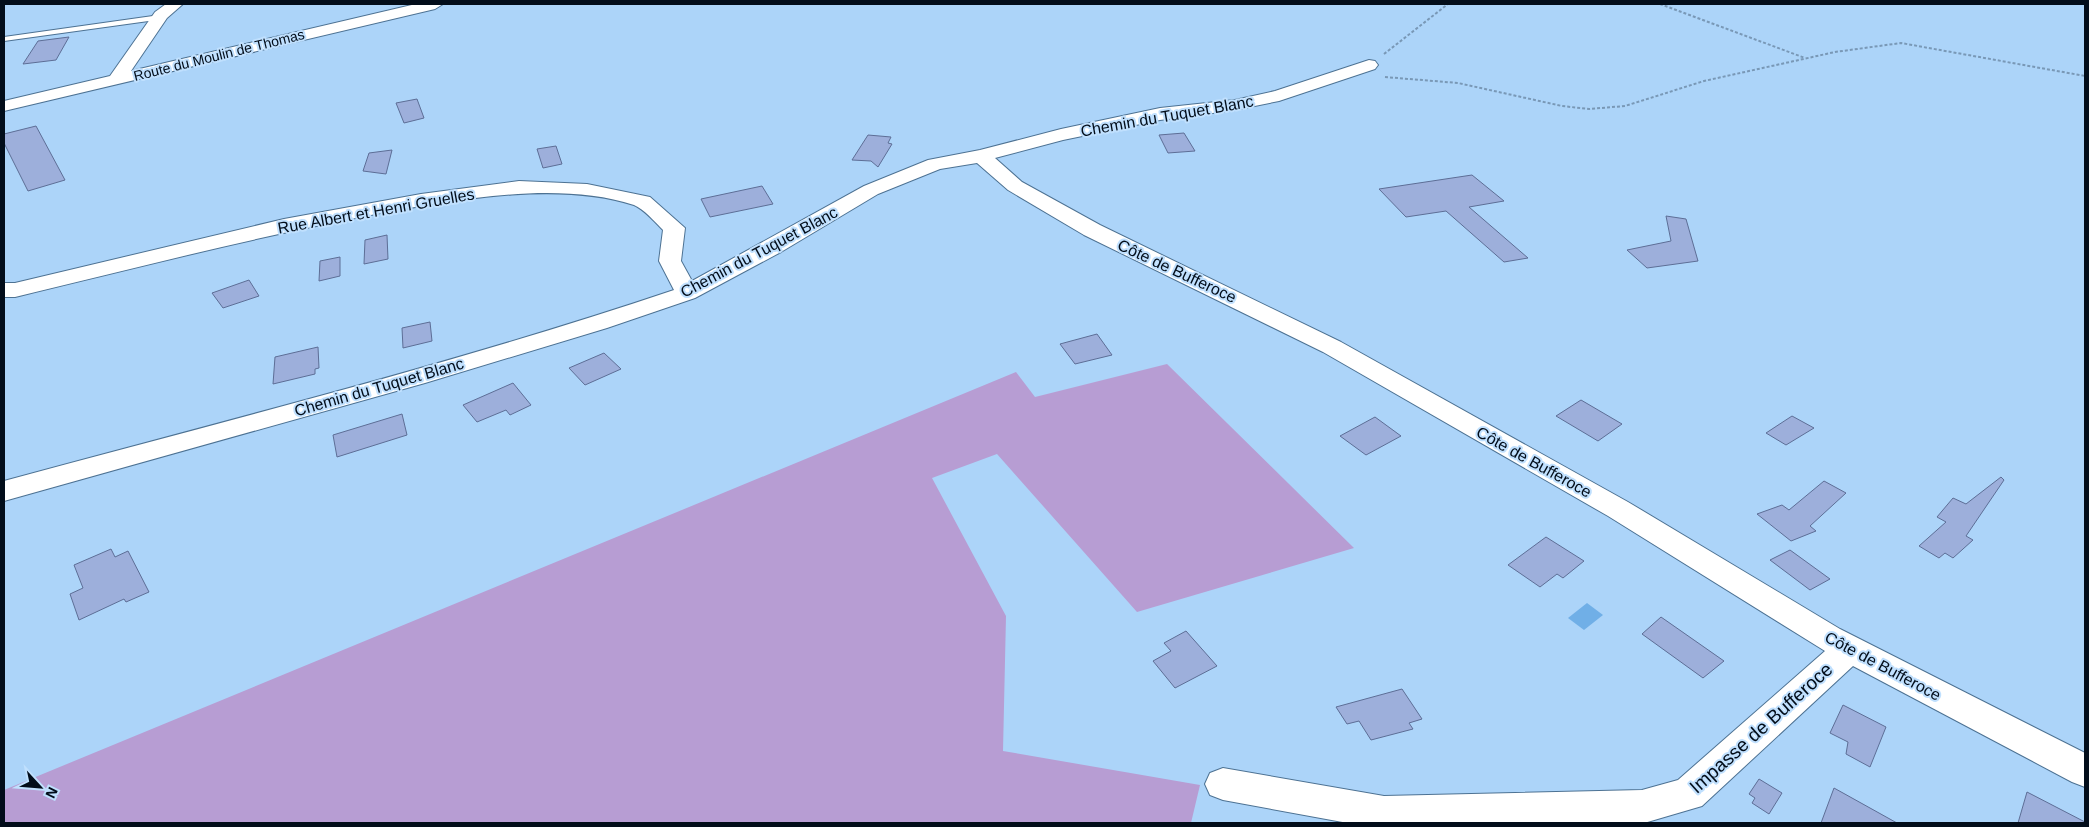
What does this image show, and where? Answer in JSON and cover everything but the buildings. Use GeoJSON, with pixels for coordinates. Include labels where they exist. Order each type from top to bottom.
{"type":"FeatureCollection","features":[{"type":"Feature","properties":{"kind":"street"},"geometry":{"type":"LineString","coordinates":[[116,80],[160,17],[175,4]]}},
{"type":"Feature","properties":{"kind":"street","name":"Route du Moulin de Thomas"},"geometry":{"type":"LineString","coordinates":[[4,106],[434,4]]}},
{"type":"Feature","properties":{"kind":"street","name":"Chemin du Tuquet Blanc"},"geometry":{"type":"LineString","coordinates":[[4,491],[416,377],[598,323],[687,293],[773,247],[871,190],[935,164],[981,156],[1061,134],[1160,114],[1235,105],[1279,96],[1370,65]]}},
{"type":"Feature","properties":{"kind":"street","name":"Côte de Bufferoce"},"geometry":{"type":"LineString","coordinates":[[981,156],[1015,186],[1092,230],[1332,347],[1618,510],[1850,649],[2085,771]]}},
{"type":"Feature","properties":{"kind":"street","name":"Rue Albert et Henri Gruelles"},"geometry":{"type":"LineString","coordinates":[[4,290],[15,290],[284,226],[421,200],[519,187],[587,190],[643,201],[674,228],[670,261],[687,293]]}},
{"type":"Feature","properties":{"kind":"street","name":"Impasse de Bufferoce"},"geometry":{"type":"LineString","coordinates":[[1223,784],[1384,813],[1642,807],[1689,794],[1850,649]]}},
{"type":"Feature","properties":{"kind":"lane"},"geometry":{"type":"LineString","coordinates":[[4,39],[160,17]]}},
{"type":"Feature","properties":{"kind":"path"},"geometry":{"type":"LineString","coordinates":[[1370,65],[1448,4]]}},
{"type":"Feature","properties":{"kind":"path"},"geometry":{"type":"LineString","coordinates":[[1660,4],[1805,59]]}},
{"type":"Feature","properties":{"kind":"path"},"geometry":{"type":"LineString","coordinates":[[1458,83],[1544,103],[1590,109],[1625,106],[1704,81],[1805,59],[1901,43],[2085,76]]}},
{"type":"Feature","properties":{"kind":"shaded area"},"geometry":{"type":"Polygon","coordinates":[[[1167,364],[1354,548],[1137,612],[997,454],[932,478],[1006,616],[1003,751],[1200,785],[1191,823],[4,823],[4,790],[1016,372],[1035,397],[1167,364]]]}},
{"type":"Feature","properties":{"kind":"water"},"geometry":{"type":"Polygon","coordinates":[[[1587,603],[1603,615],[1584,630],[1568,618],[1587,603]]]}}]}
